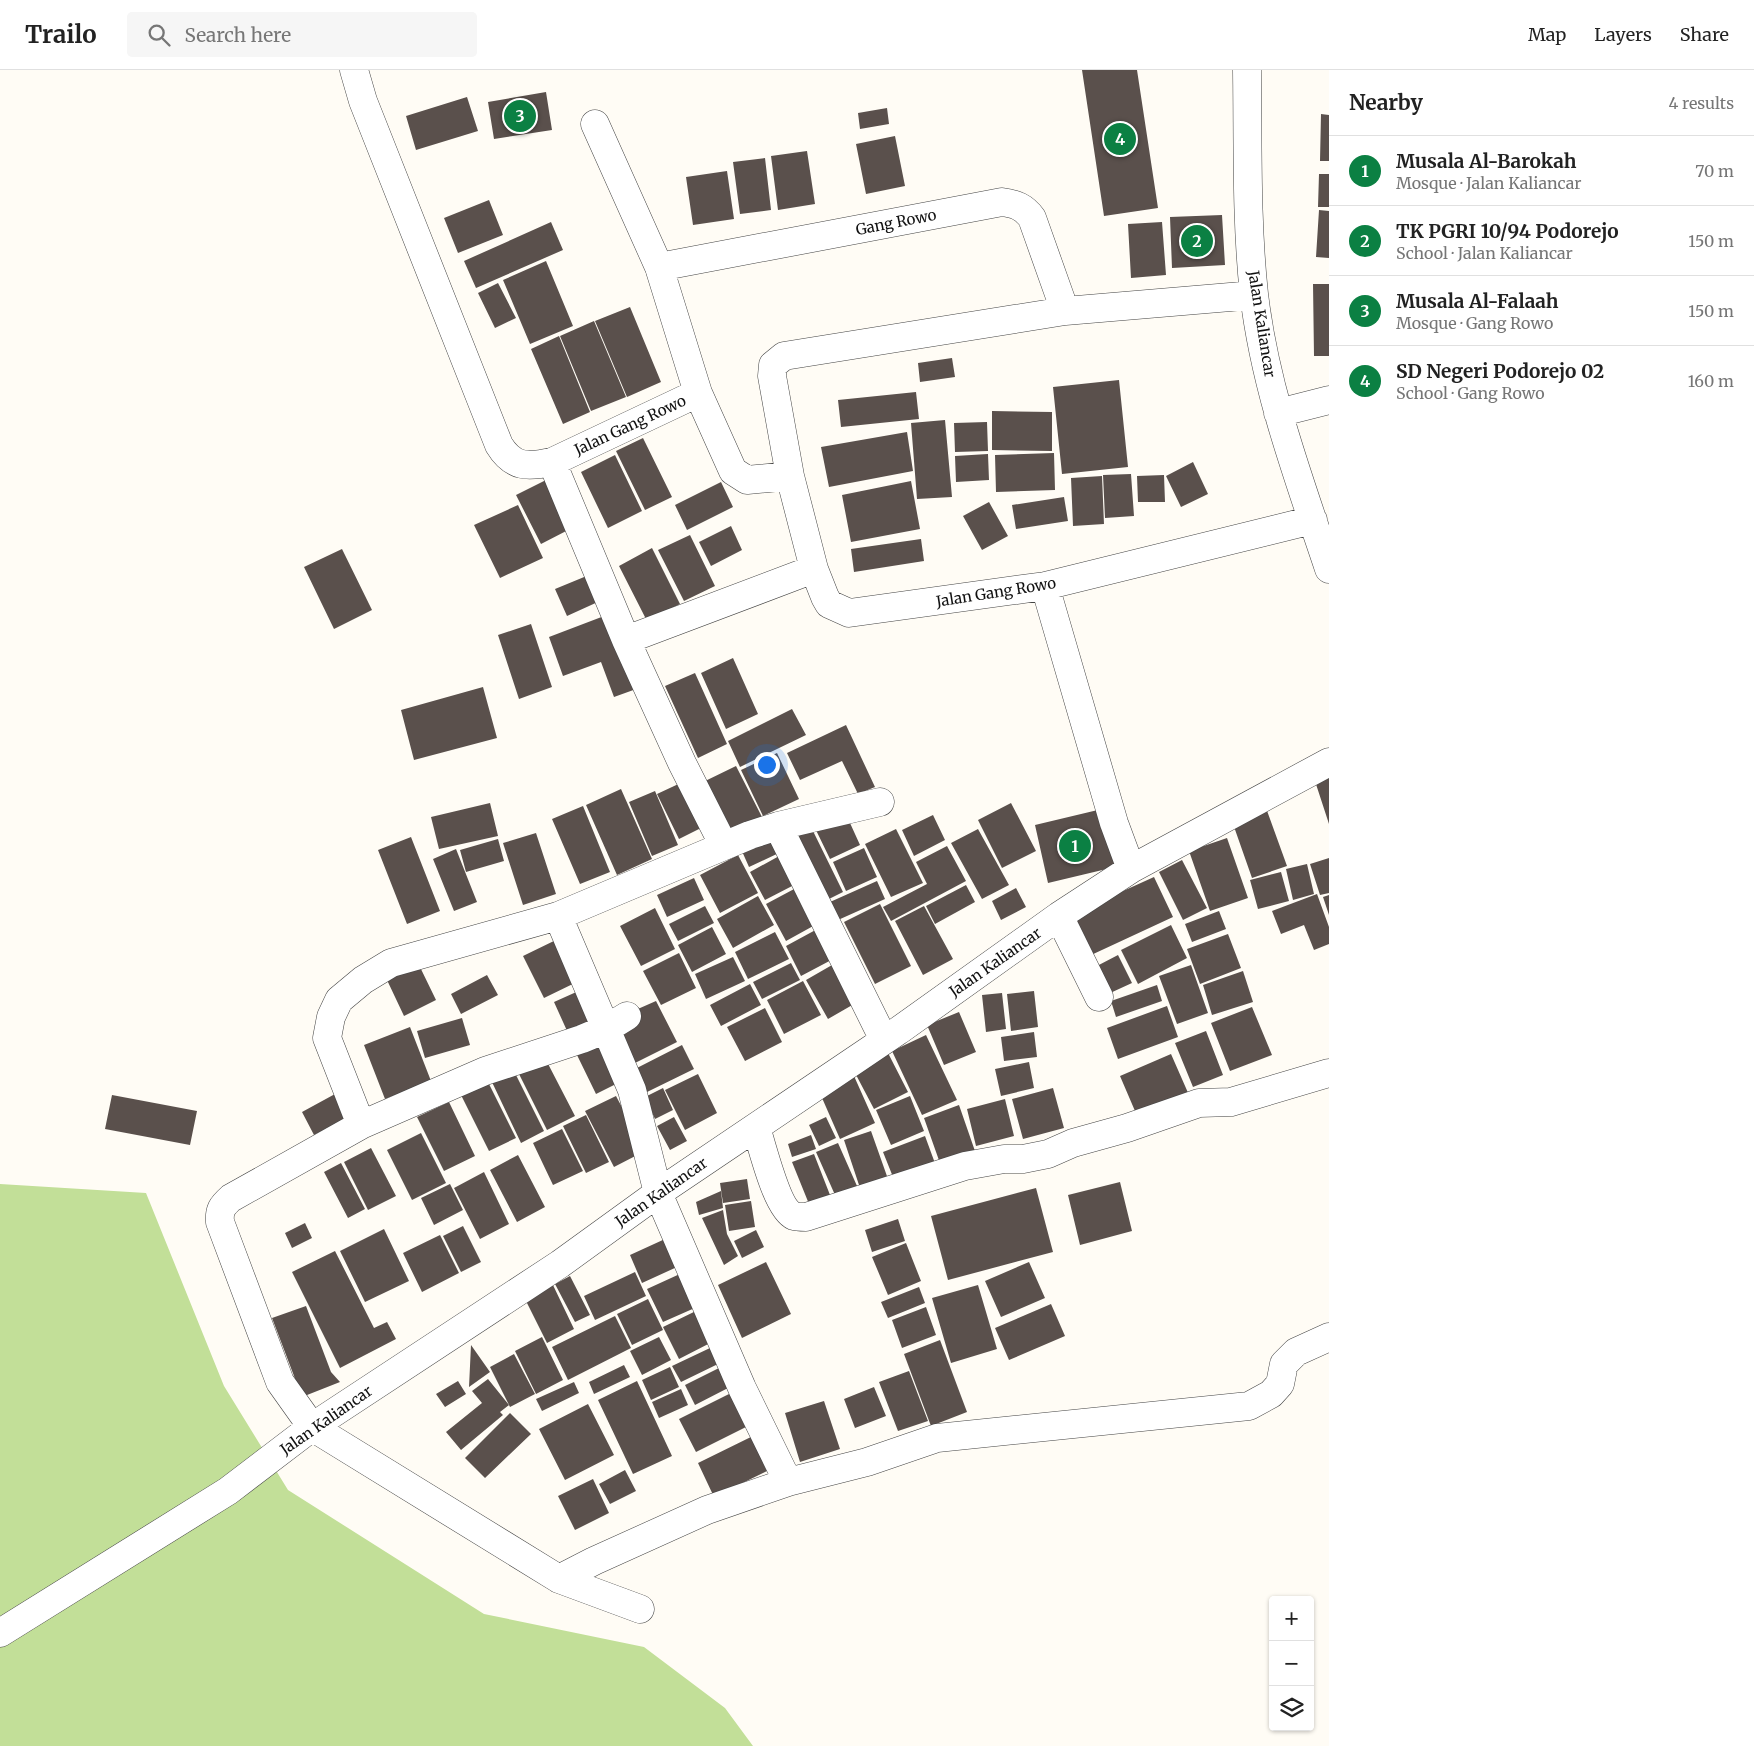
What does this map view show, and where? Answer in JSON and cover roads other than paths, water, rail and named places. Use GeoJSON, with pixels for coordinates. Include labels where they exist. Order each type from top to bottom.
{"type":"FeatureCollection","features":[{"type":"Feature","properties":{"kind":"street","name":"Jalan Gang Rowo"},"geometry":{"type":"LineString","coordinates":[[354,70],[363,101],[499,445],[505,455],[522,465],[535,466],[552,462],[698,393],[734,471],[746,480],[790,476],[814,569],[829,604],[849,613],[1045,586],[1313,520]]}},
{"type":"Feature","properties":{"kind":"street","name":"Jalan Kaliancar"},"geometry":{"type":"LineString","coordinates":[[1248,70],[1248,221],[1254,295],[1278,413],[1329,569]]}},
{"type":"Feature","properties":{"kind":"street"},"geometry":{"type":"LineString","coordinates":[[595,124],[659,267],[698,393]]}},
{"type":"Feature","properties":{"kind":"street","name":"Gang Rowo"},"geometry":{"type":"LineString","coordinates":[[659,267],[1002,202],[1017,205],[1032,218],[1065,311]]}},
{"type":"Feature","properties":{"kind":"street"},"geometry":{"type":"LineString","coordinates":[[790,476],[772,376],[772,365],[784,356],[1065,311],[1254,295]]}},
{"type":"Feature","properties":{"kind":"street"},"geometry":{"type":"LineString","coordinates":[[1278,413],[1329,400]]}},
{"type":"Feature","properties":{"kind":"street"},"geometry":{"type":"LineString","coordinates":[[552,462],[626,640],[682,763],[724,846]]}},
{"type":"Feature","properties":{"kind":"street"},"geometry":{"type":"LineString","coordinates":[[626,640],[814,569]]}},
{"type":"Feature","properties":{"kind":"street"},"geometry":{"type":"LineString","coordinates":[[1045,586],[1114,823],[1131,868]]}},
{"type":"Feature","properties":{"kind":"street","name":"Jalan Kaliancar"},"geometry":{"type":"LineString","coordinates":[[0,1633],[228,1491],[312,1427],[560,1264],[658,1193],[884,1040],[1059,916],[1131,868],[1329,762]]}},
{"type":"Feature","properties":{"kind":"street"},"geometry":{"type":"LineString","coordinates":[[361,1125],[327,1038],[331,1016],[339,1000],[363,980],[391,964],[558,916],[724,846],[778,826],[880,802]]}},
{"type":"Feature","properties":{"kind":"street"},"geometry":{"type":"LineString","coordinates":[[778,826],[884,1040]]}},
{"type":"Feature","properties":{"kind":"street"},"geometry":{"type":"LineString","coordinates":[[558,916],[616,1023],[626,1071],[658,1193],[742,1388],[788,1482]]}},
{"type":"Feature","properties":{"kind":"street"},"geometry":{"type":"LineString","coordinates":[[1059,916],[1099,997]]}},
{"type":"Feature","properties":{"kind":"street"},"geometry":{"type":"LineString","coordinates":[[616,1023],[582,1039],[485,1071],[361,1125],[231,1198],[222,1206],[219,1215],[243,1287],[280,1382],[312,1427],[559,1579],[640,1609]]}},
{"type":"Feature","properties":{"kind":"street"},"geometry":{"type":"LineString","coordinates":[[756,1127],[776,1190],[784,1208],[794,1216],[806,1217],[965,1166],[1048,1154],[1073,1143],[1127,1128],[1199,1103],[1231,1102],[1329,1073]]}},
{"type":"Feature","properties":{"kind":"street"},"geometry":{"type":"LineString","coordinates":[[559,1579],[594,1561],[707,1510],[788,1482],[867,1462],[937,1438],[1249,1406],[1271,1394],[1280,1384],[1284,1364],[1296,1352],[1329,1337]]}},
{"type":"Feature","properties":{"kind":"place","name":"Musala Al-Falaah"},"geometry":{"type":"Point","coordinates":[520,116]}},
{"type":"Feature","properties":{"kind":"place","name":"SD Negeri Podorejo 02"},"geometry":{"type":"Point","coordinates":[1120,139]}},
{"type":"Feature","properties":{"kind":"place","name":"TK PGRI 10/94 Podorejo"},"geometry":{"type":"Point","coordinates":[1197,241]}},
{"type":"Feature","properties":{"kind":"place","name":"Musala Al-Barokah"},"geometry":{"type":"Point","coordinates":[1075,846]}}]}
